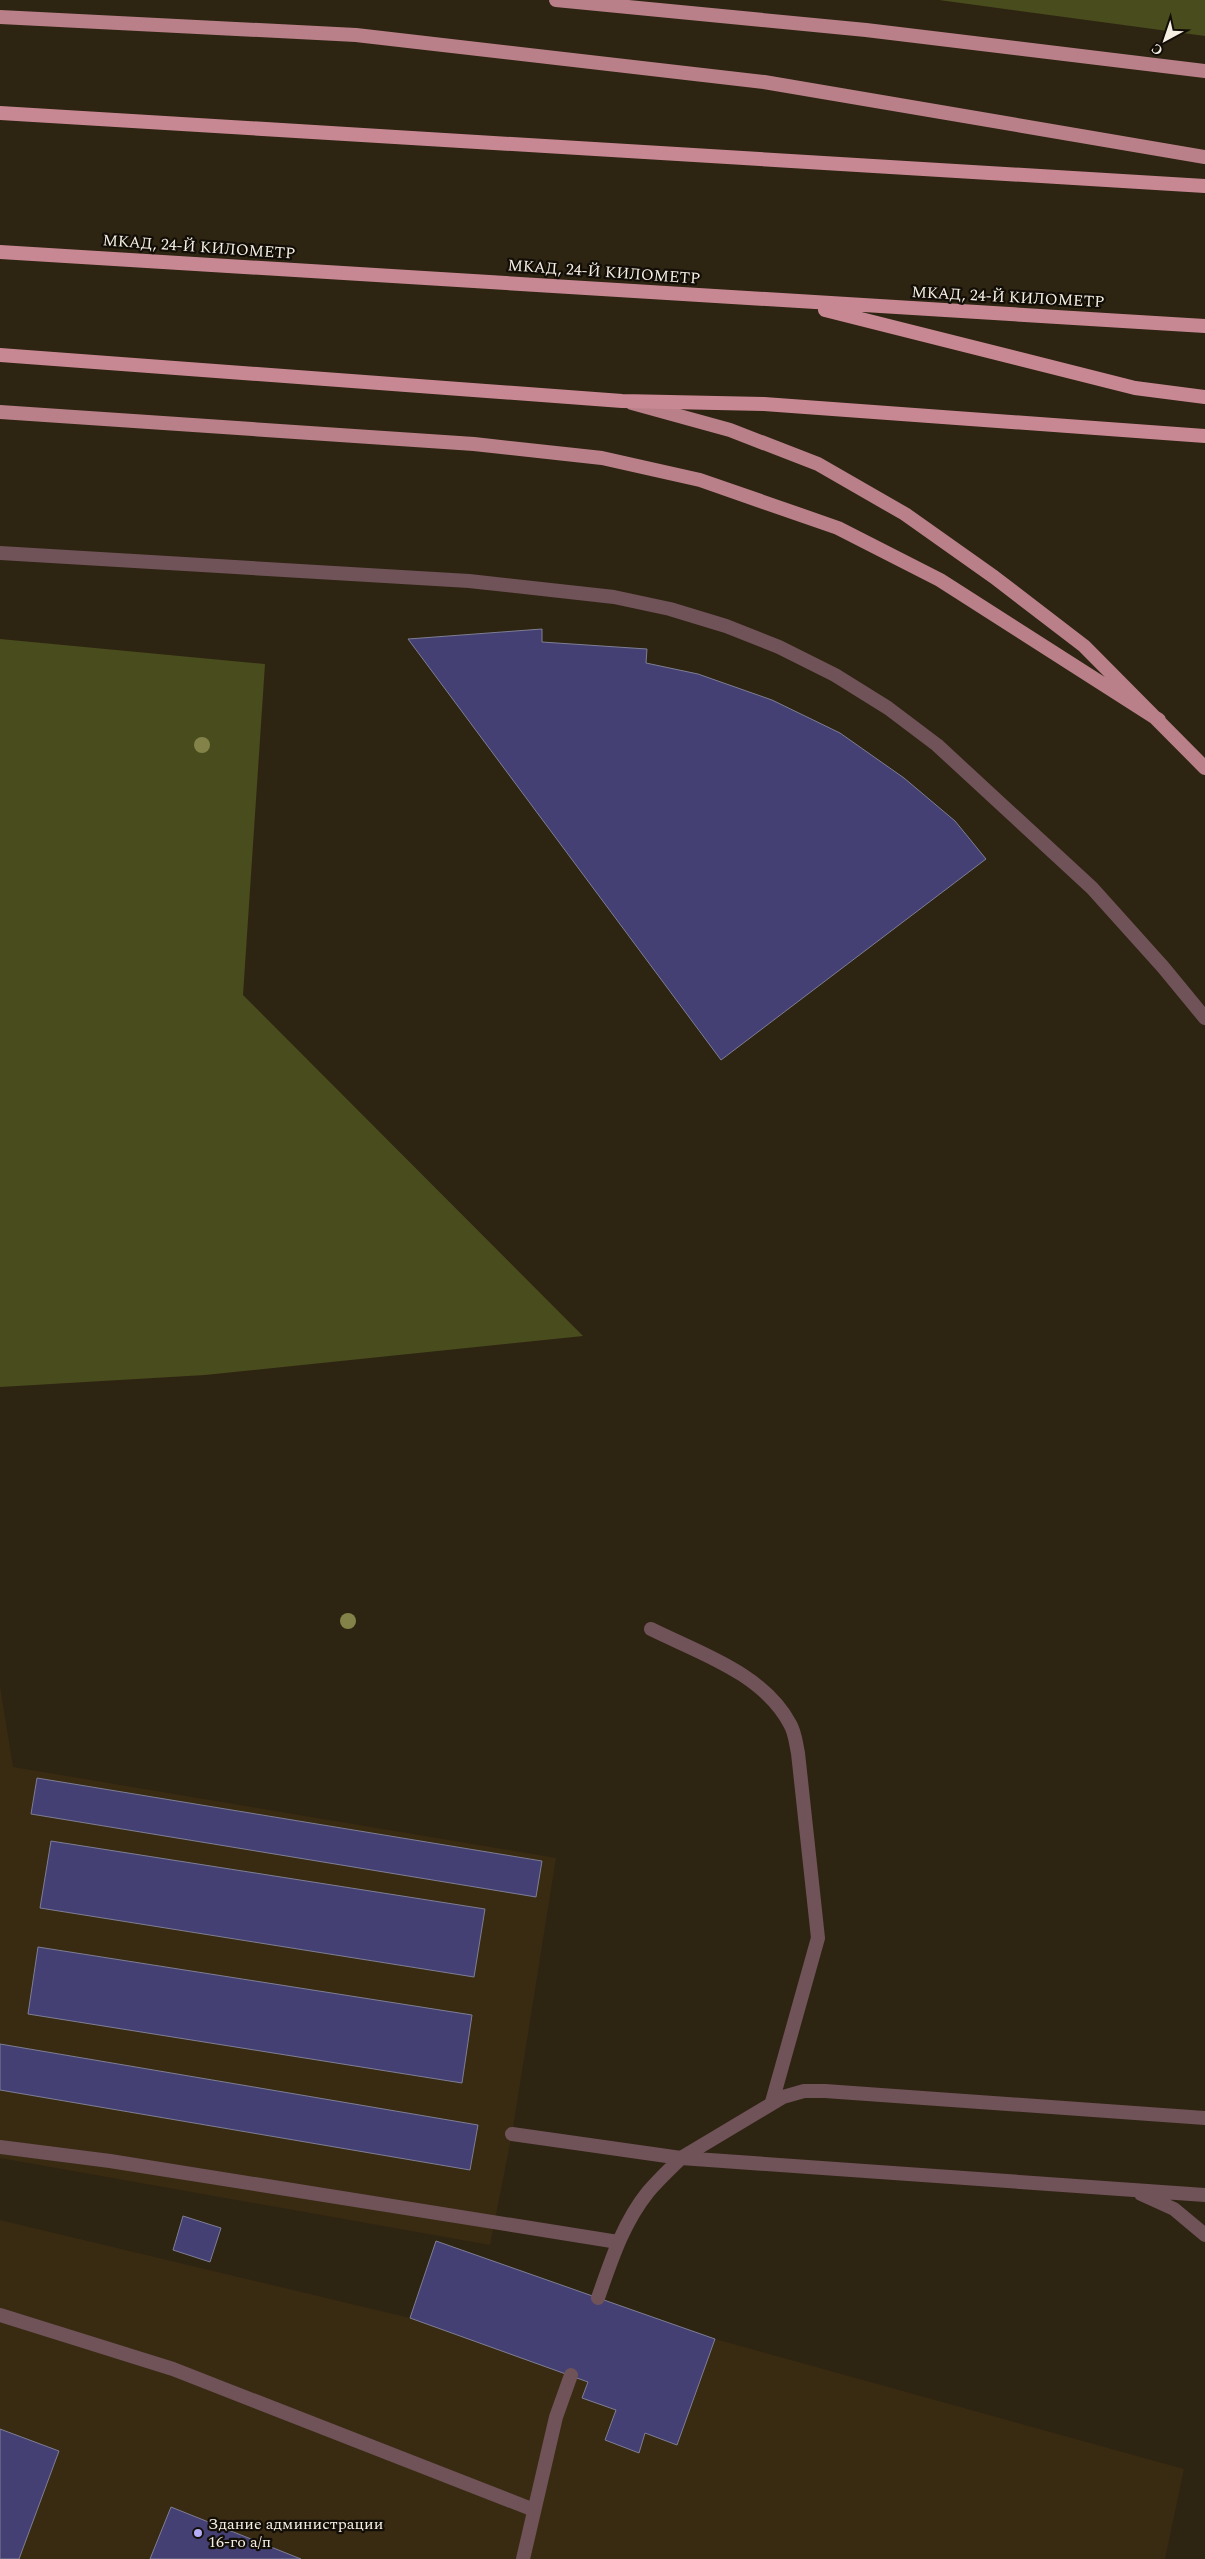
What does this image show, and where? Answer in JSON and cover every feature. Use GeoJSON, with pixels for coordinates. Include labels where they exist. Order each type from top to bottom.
{"type":"FeatureCollection","features":[{"type":"Feature","properties":{"kind":"highway"},"geometry":{"type":"LineString","coordinates":[[0,113],[1205,186]]}},
{"type":"Feature","properties":{"kind":"highway","name":"МКАД, 24-Й КИЛОМЕТР"},"geometry":{"type":"LineString","coordinates":[[0,252],[1205,326]]}},
{"type":"Feature","properties":{"kind":"highway"},"geometry":{"type":"LineString","coordinates":[[793,301],[1135,388],[1205,397]]}},
{"type":"Feature","properties":{"kind":"highway"},"geometry":{"type":"LineString","coordinates":[[0,355],[622,401],[764,404],[1205,436]]}},
{"type":"Feature","properties":{"kind":"main road"},"geometry":{"type":"LineString","coordinates":[[556,0],[866,30],[1205,71]]}},
{"type":"Feature","properties":{"kind":"main road"},"geometry":{"type":"LineString","coordinates":[[0,17],[356,35],[764,82],[1205,157]]}},
{"type":"Feature","properties":{"kind":"main road"},"geometry":{"type":"LineString","coordinates":[[622,401],[730,430],[818,464],[905,514],[994,577],[1084,646],[1205,768]]}},
{"type":"Feature","properties":{"kind":"main road"},"geometry":{"type":"LineString","coordinates":[[0,412],[474,444],[602,458],[700,480],[838,528],[940,580],[1159,720]]}},
{"type":"Feature","properties":{"kind":"street"},"geometry":{"type":"LineString","coordinates":[[0,553],[469,581],[614,597],[670,609],[726,626],[779,647],[835,675],[888,708],[937,745],[1092,888],[1163,967],[1205,1018]]}},
{"type":"Feature","properties":{"kind":"street"},"geometry":{"type":"LineString","coordinates":[[651,1628],[742,1674],[766,1692],[781,1708],[792,1726],[798,1753],[818,1938],[772,2102]]}},
{"type":"Feature","properties":{"kind":"street"},"geometry":{"type":"LineString","coordinates":[[598,2298],[618,2242],[648,2192],[681,2158],[772,2102],[804,2091],[825,2090],[1205,2118]]}},
{"type":"Feature","properties":{"kind":"street"},"geometry":{"type":"LineString","coordinates":[[512,2134],[681,2158],[1205,2195]]}},
{"type":"Feature","properties":{"kind":"street"},"geometry":{"type":"LineString","coordinates":[[0,2147],[110,2161],[618,2242]]}},
{"type":"Feature","properties":{"kind":"street"},"geometry":{"type":"LineString","coordinates":[[1129,2190],[1174,2209],[1205,2235]]}},
{"type":"Feature","properties":{"kind":"street"},"geometry":{"type":"LineString","coordinates":[[0,2315],[173,2369],[534,2510]]}},
{"type":"Feature","properties":{"kind":"street"},"geometry":{"type":"LineString","coordinates":[[523,2559],[556,2417],[571,2375]]}},
{"type":"Feature","properties":{"kind":"shaded area"},"geometry":{"type":"Polygon","coordinates":[[[0,1686],[13,1767],[556,1858],[512,2134],[490,2245],[0,2158],[0,1686]]]}},
{"type":"Feature","properties":{"kind":"shaded area"},"geometry":{"type":"Polygon","coordinates":[[[0,2220],[410,2318],[436,2241],[715,2339],[1184,2469],[1165,2559],[0,2559],[0,2220]]]}},
{"type":"Feature","properties":{"kind":"green space"},"geometry":{"type":"Polygon","coordinates":[[[939,0],[1205,0],[1205,36],[939,0]]]}},
{"type":"Feature","properties":{"kind":"green space"},"geometry":{"type":"Polygon","coordinates":[[[0,639],[265,664],[243,995],[583,1336],[205,1375],[0,1387],[0,639]]]}},
{"type":"Feature","properties":{"kind":"building"},"geometry":{"type":"Polygon","coordinates":[[[542,629],[542,642],[647,649],[646,663],[698,674],[772,700],[840,733],[904,778],[955,821],[986,859],[721,1060],[408,639],[542,629]]]}},
{"type":"Feature","properties":{"kind":"building"},"geometry":{"type":"Polygon","coordinates":[[[37,1778],[542,1861],[536,1897],[31,1814],[37,1778]]]}},
{"type":"Feature","properties":{"kind":"building"},"geometry":{"type":"Polygon","coordinates":[[[51,1841],[485,1909],[474,1977],[40,1908],[51,1841]]]}},
{"type":"Feature","properties":{"kind":"building"},"geometry":{"type":"Polygon","coordinates":[[[38,1947],[472,2015],[462,2083],[28,2014],[38,1947]]]}},
{"type":"Feature","properties":{"kind":"building"},"geometry":{"type":"Polygon","coordinates":[[[0,2044],[478,2125],[470,2170],[0,2090],[0,2044]]]}},
{"type":"Feature","properties":{"kind":"building"},"geometry":{"type":"Polygon","coordinates":[[[183,2216],[221,2228],[210,2262],[173,2250],[183,2216]]]}},
{"type":"Feature","properties":{"kind":"building"},"geometry":{"type":"Polygon","coordinates":[[[436,2241],[715,2339],[677,2445],[645,2433],[639,2453],[605,2440],[616,2410],[582,2398],[588,2382],[410,2318],[436,2241]]]}},
{"type":"Feature","properties":{"kind":"building"},"geometry":{"type":"Polygon","coordinates":[[[0,2429],[59,2451],[19,2559],[0,2559],[0,2429]]]}},
{"type":"Feature","properties":{"kind":"building","name":"Здание администрации 16-го а/п"},"geometry":{"type":"Polygon","coordinates":[[[171,2507],[301,2559],[150,2559],[171,2507]]]}},
{"type":"Feature","properties":{"kind":"place","name":"Здание администрации 16-го а/п"},"geometry":{"type":"Point","coordinates":[198,2533]}}]}
